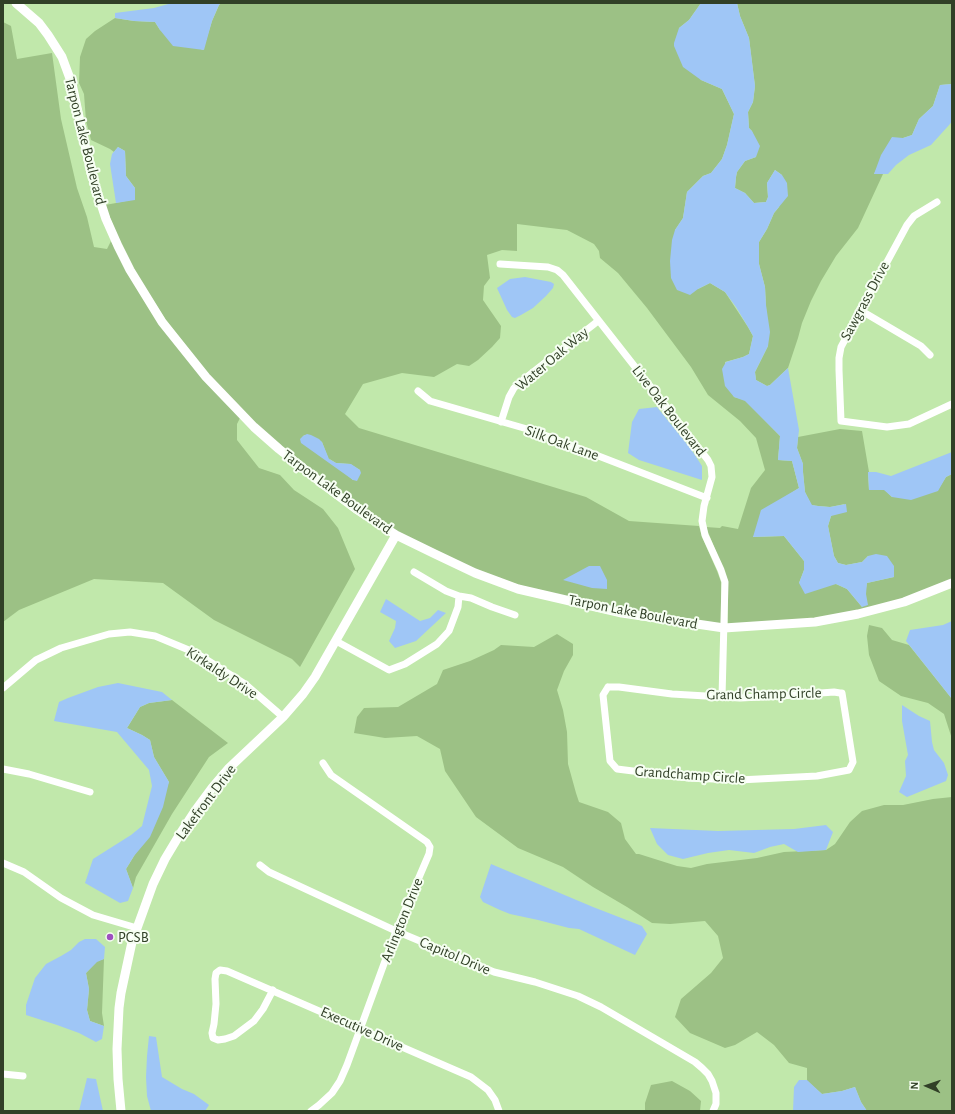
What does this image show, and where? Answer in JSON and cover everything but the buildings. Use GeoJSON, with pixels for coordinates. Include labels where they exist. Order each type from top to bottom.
{"type":"FeatureCollection","features":[{"type":"Feature","properties":{"kind":"street","name":"Tarpon Lake Boulevard"},"geometry":{"type":"LineString","coordinates":[[20,4],[39,23],[48,35],[67,68],[76,99],[91,173],[106,219],[130,270],[162,322],[206,377],[254,427],[324,485],[356,509],[396,535],[475,573],[518,588],[622,613],[724,628],[815,622],[858,614],[904,602],[952,582]]}},
{"type":"Feature","properties":{"kind":"street","name":"Sawgrass Drive"},"geometry":{"type":"LineString","coordinates":[[937,202],[914,216],[907,225],[841,347],[839,358],[841,421],[887,427],[909,424],[952,404]]}},
{"type":"Feature","properties":{"kind":"street","name":"Live Oak Boulevard"},"geometry":{"type":"LineString","coordinates":[[500,264],[548,267],[557,270],[563,275],[708,460],[711,466],[712,477],[702,513],[702,521],[705,536],[725,582],[722,697]]}},
{"type":"Feature","properties":{"kind":"street"},"geometry":{"type":"LineString","coordinates":[[860,310],[921,346],[930,355]]}},
{"type":"Feature","properties":{"kind":"street","name":"Water Oak Way"},"geometry":{"type":"LineString","coordinates":[[501,422],[509,397],[514,388],[598,321]]}},
{"type":"Feature","properties":{"kind":"street","name":"Silk Oak Lane"},"geometry":{"type":"LineString","coordinates":[[418,391],[430,401],[534,432],[707,498]]}},
{"type":"Feature","properties":{"kind":"street","name":"Lakefront Drive"},"geometry":{"type":"LineString","coordinates":[[121,1111],[117,1063],[118,1022],[121,993],[132,942],[146,902],[160,871],[195,811],[212,788],[229,768],[283,717],[303,694],[315,677],[396,535]]}},
{"type":"Feature","properties":{"kind":"street"},"geometry":{"type":"LineString","coordinates":[[414,572],[446,591],[458,596],[472,598],[515,615]]}},
{"type":"Feature","properties":{"kind":"street"},"geometry":{"type":"LineString","coordinates":[[336,640],[389,670],[405,664],[437,644],[450,631],[458,607],[458,596]]}},
{"type":"Feature","properties":{"kind":"street","name":"Kirkaldy Drive"},"geometry":{"type":"LineString","coordinates":[[3,688],[36,660],[60,648],[109,634],[130,632],[155,636],[196,653],[244,684],[283,717]]}},
{"type":"Feature","properties":{"kind":"street","name":"Grand Champ Circle"},"geometry":{"type":"LineString","coordinates":[[608,687],[672,694],[722,697],[781,696],[834,692],[842,693],[853,762],[849,770]]}},
{"type":"Feature","properties":{"kind":"street","name":"Grandchamp Circle"},"geometry":{"type":"LineString","coordinates":[[608,687],[603,695],[610,761],[617,769],[689,778],[739,780],[817,776],[849,770]]}},
{"type":"Feature","properties":{"kind":"street","name":"Arlington Drive"},"geometry":{"type":"LineString","coordinates":[[311,1111],[330,1096],[340,1081],[396,931],[429,854],[430,847],[427,842],[331,775],[323,763]]}},
{"type":"Feature","properties":{"kind":"street"},"geometry":{"type":"LineString","coordinates":[[3,769],[29,774],[90,792]]}},
{"type":"Feature","properties":{"kind":"street"},"geometry":{"type":"LineString","coordinates":[[3,863],[24,872],[61,898],[93,915],[137,928]]}},
{"type":"Feature","properties":{"kind":"street","name":"Capitol Drive"},"geometry":{"type":"LineString","coordinates":[[260,865],[269,872],[396,931],[494,972],[535,982],[578,996],[601,1007],[695,1062],[702,1068],[712,1081],[716,1093],[716,1104],[713,1111]]}},
{"type":"Feature","properties":{"kind":"street","name":"Executive Drive"},"geometry":{"type":"LineString","coordinates":[[273,990],[263,1010],[254,1021],[234,1036],[218,1040],[213,1038],[212,1032],[216,1004],[216,973],[220,970],[227,971],[273,990],[471,1077],[488,1090],[500,1111]]}},
{"type":"Feature","properties":{"kind":"street"},"geometry":{"type":"LineString","coordinates":[[3,1074],[23,1076]]}},
{"type":"Feature","properties":{"kind":"green space"},"geometry":{"type":"Polygon","coordinates":[[[221,3],[701,3],[689,20],[679,28],[701,80],[722,89],[734,114],[727,145],[722,159],[711,173],[703,176],[687,192],[683,218],[675,230],[698,289],[710,283],[725,292],[753,336],[749,354],[725,362],[734,397],[745,400],[780,436],[778,460],[792,461],[799,488],[779,501],[753,537],[784,536],[804,561],[804,570],[799,583],[836,584],[847,589],[862,607],[867,583],[894,577],[868,556],[862,562],[846,565],[838,563],[834,556],[828,526],[831,516],[845,504],[830,507],[811,505],[805,492],[803,464],[797,448],[798,437],[840,429],[862,431],[869,472],[869,490],[885,490],[892,497],[937,491],[946,477],[952,474],[952,579],[903,599],[857,611],[815,619],[728,625],[728,581],[706,527],[720,528],[722,526],[738,529],[751,488],[765,470],[756,438],[740,421],[708,395],[691,367],[647,308],[618,273],[600,258],[599,251],[594,244],[567,230],[517,224],[517,251],[502,250],[487,255],[490,278],[484,286],[483,300],[501,326],[500,338],[478,360],[469,366],[457,364],[434,377],[402,373],[363,384],[345,414],[359,428],[586,497],[629,521],[699,526],[702,537],[721,582],[721,625],[623,610],[519,585],[477,570],[398,532],[359,507],[327,483],[256,425],[209,375],[166,320],[133,269],[121,245],[105,205],[135,199],[135,188],[126,176],[125,151],[118,147],[114,152],[91,140],[86,121],[84,94],[79,83],[80,57],[86,39],[95,31],[115,18],[155,22],[160,30],[203,50],[212,21],[221,3]],[[305,435],[303,436],[328,458],[322,442],[305,435]],[[328,458],[353,480],[360,470],[350,464],[336,463],[328,458]]]}},
{"type":"Feature","properties":{"kind":"green space"},"geometry":{"type":"Polygon","coordinates":[[[737,3],[952,3],[952,84],[940,85],[933,106],[919,119],[912,135],[903,138],[892,138],[874,174],[883,174],[858,228],[836,256],[811,301],[802,323],[788,368],[767,386],[756,380],[755,372],[768,346],[765,287],[759,264],[759,242],[774,213],[779,207],[782,175],[775,170],[767,183],[768,197],[766,202],[754,203],[745,193],[735,188],[737,172],[745,161],[756,157],[752,131],[749,128],[748,112],[753,102],[755,86],[749,38],[740,16],[737,3]]]}},
{"type":"Feature","properties":{"kind":"green space"},"geometry":{"type":"Polygon","coordinates":[[[3,22],[11,26],[17,59],[52,53],[61,119],[77,188],[87,217],[94,247],[107,249],[111,241],[127,272],[240,418],[237,424],[237,440],[259,468],[280,475],[294,490],[323,509],[338,528],[355,569],[300,667],[292,659],[214,620],[163,583],[94,579],[19,610],[3,622],[3,22]]]}},
{"type":"Feature","properties":{"kind":"green space"},"geometry":{"type":"Polygon","coordinates":[[[869,625],[882,628],[892,640],[909,645],[952,699],[952,739],[944,714],[928,703],[901,696],[879,681],[869,655],[867,636],[869,625]]]}},
{"type":"Feature","properties":{"kind":"green space"},"geometry":{"type":"Polygon","coordinates":[[[557,634],[573,644],[573,655],[564,671],[557,690],[563,710],[567,732],[568,764],[579,802],[608,812],[621,823],[625,839],[636,854],[677,866],[691,868],[707,864],[757,858],[784,852],[826,850],[835,844],[850,822],[862,811],[884,805],[903,805],[952,797],[952,1111],[867,1111],[861,1102],[855,1087],[842,1091],[822,1094],[807,1081],[807,1068],[789,1063],[774,1045],[757,1032],[735,1045],[725,1048],[690,1033],[675,1017],[681,999],[711,973],[723,958],[718,936],[705,921],[670,924],[652,923],[563,867],[518,848],[476,817],[445,771],[440,749],[417,736],[385,738],[354,733],[357,717],[364,708],[398,707],[437,684],[443,670],[470,661],[494,650],[501,645],[534,647],[557,634]]]}},
{"type":"Feature","properties":{"kind":"green space"},"geometry":{"type":"Polygon","coordinates":[[[172,700],[228,743],[209,757],[172,814],[136,877],[133,888],[126,869],[134,856],[169,782],[154,757],[150,740],[127,728],[140,707],[149,703],[172,700]]]}},
{"type":"Feature","properties":{"kind":"green space"},"geometry":{"type":"Polygon","coordinates":[[[104,959],[102,1013],[104,1026],[90,1021],[87,1010],[89,989],[86,973],[97,961],[104,959]]]}},
{"type":"Feature","properties":{"kind":"green space"},"geometry":{"type":"Polygon","coordinates":[[[672,1081],[690,1091],[701,1101],[700,1111],[645,1111],[645,1103],[651,1085],[672,1081]]]}},
{"type":"Feature","properties":{"kind":"water"},"geometry":{"type":"Polygon","coordinates":[[[172,3],[221,3],[212,21],[204,50],[173,46],[155,22],[115,18],[115,13],[154,8],[172,3]]]}},
{"type":"Feature","properties":{"kind":"water"},"geometry":{"type":"Polygon","coordinates":[[[701,3],[737,3],[740,16],[749,38],[755,86],[753,102],[748,112],[749,128],[760,146],[756,157],[745,161],[737,172],[735,188],[745,193],[754,203],[766,202],[768,197],[767,183],[775,170],[782,175],[787,183],[788,196],[774,213],[759,242],[759,264],[765,287],[770,332],[768,346],[755,372],[756,380],[767,386],[770,385],[788,368],[799,430],[797,448],[803,464],[805,492],[812,505],[830,507],[846,504],[847,512],[831,516],[828,526],[834,556],[838,563],[846,565],[862,562],[868,556],[876,554],[887,556],[894,566],[894,577],[867,583],[866,594],[868,605],[862,607],[847,589],[836,584],[805,594],[799,583],[804,570],[804,561],[784,536],[753,537],[761,510],[799,488],[792,461],[778,460],[780,436],[745,401],[734,397],[725,386],[722,369],[726,362],[749,354],[753,336],[736,307],[725,292],[710,283],[690,295],[677,290],[671,278],[670,261],[672,240],[675,230],[683,218],[687,192],[703,176],[711,173],[722,159],[727,145],[734,114],[722,89],[701,80],[683,67],[674,46],[679,28],[689,20],[701,3]]]}},
{"type":"Feature","properties":{"kind":"water"},"geometry":{"type":"Polygon","coordinates":[[[952,84],[952,121],[950,124],[931,145],[909,155],[896,165],[888,174],[874,174],[881,155],[892,137],[903,138],[912,135],[919,119],[933,106],[940,85],[952,84]]]}},
{"type":"Feature","properties":{"kind":"water"},"geometry":{"type":"Polygon","coordinates":[[[118,147],[125,151],[126,176],[135,188],[135,200],[116,203],[110,164],[112,154],[118,147]]]}},
{"type":"Feature","properties":{"kind":"water"},"geometry":{"type":"Polygon","coordinates":[[[525,277],[551,282],[554,284],[553,288],[546,296],[533,308],[515,318],[512,317],[507,310],[497,288],[510,279],[525,277]]]}},
{"type":"Feature","properties":{"kind":"water"},"geometry":{"type":"Polygon","coordinates":[[[657,407],[691,449],[702,466],[702,480],[639,460],[628,453],[632,422],[639,409],[657,407]]]}},
{"type":"Feature","properties":{"kind":"water"},"geometry":{"type":"Polygon","coordinates":[[[307,434],[319,439],[322,442],[329,459],[336,463],[351,464],[360,470],[361,473],[357,481],[353,480],[301,443],[300,439],[307,434]]]}},
{"type":"Feature","properties":{"kind":"water"},"geometry":{"type":"Polygon","coordinates":[[[952,452],[952,474],[946,477],[938,491],[911,500],[892,497],[884,490],[869,490],[868,472],[876,472],[891,476],[952,452]]]}},
{"type":"Feature","properties":{"kind":"water"},"geometry":{"type":"Polygon","coordinates":[[[589,566],[600,566],[607,580],[607,589],[592,588],[563,580],[589,566]]]}},
{"type":"Feature","properties":{"kind":"water"},"geometry":{"type":"Polygon","coordinates":[[[386,599],[420,621],[430,618],[438,610],[446,613],[416,641],[395,648],[389,641],[395,628],[396,621],[380,612],[386,599]]]}},
{"type":"Feature","properties":{"kind":"water"},"geometry":{"type":"Polygon","coordinates":[[[952,621],[952,699],[906,641],[910,630],[943,625],[952,621]]]}},
{"type":"Feature","properties":{"kind":"water"},"geometry":{"type":"Polygon","coordinates":[[[118,683],[162,692],[172,700],[149,703],[140,707],[127,728],[150,740],[154,757],[169,782],[163,807],[150,837],[134,856],[126,869],[133,888],[128,901],[120,903],[85,883],[93,859],[131,835],[142,826],[152,786],[149,770],[117,732],[54,721],[59,702],[98,687],[118,683]]]}},
{"type":"Feature","properties":{"kind":"water"},"geometry":{"type":"Polygon","coordinates":[[[902,705],[930,721],[934,750],[944,763],[948,775],[946,781],[907,797],[899,792],[906,776],[905,761],[908,755],[902,721],[902,705]]]}},
{"type":"Feature","properties":{"kind":"water"},"geometry":{"type":"Polygon","coordinates":[[[826,825],[833,832],[826,850],[798,852],[784,844],[754,853],[729,850],[683,859],[668,855],[657,844],[650,828],[718,831],[794,829],[826,825]]]}},
{"type":"Feature","properties":{"kind":"water"},"geometry":{"type":"Polygon","coordinates":[[[491,864],[642,926],[647,934],[635,955],[579,929],[510,914],[500,910],[483,902],[480,897],[491,864]]]}},
{"type":"Feature","properties":{"kind":"water"},"geometry":{"type":"Polygon","coordinates":[[[85,939],[96,939],[105,947],[104,959],[97,962],[86,973],[89,989],[87,1010],[90,1021],[104,1026],[102,1039],[96,1042],[79,1033],[26,1015],[26,1005],[35,978],[46,964],[71,950],[79,942],[85,939]]]}},
{"type":"Feature","properties":{"kind":"water"},"geometry":{"type":"Polygon","coordinates":[[[149,1036],[156,1037],[162,1077],[182,1089],[194,1094],[209,1105],[205,1111],[151,1111],[147,1096],[146,1077],[149,1036]]]}},
{"type":"Feature","properties":{"kind":"water"},"geometry":{"type":"Polygon","coordinates":[[[87,1078],[96,1079],[103,1111],[79,1111],[87,1078]]]}},
{"type":"Feature","properties":{"kind":"water"},"geometry":{"type":"Polygon","coordinates":[[[799,1080],[807,1080],[822,1094],[842,1091],[855,1087],[861,1102],[867,1111],[793,1111],[794,1087],[799,1080]]]}},
{"type":"Feature","properties":{"kind":"place","name":"PCSB"},"geometry":{"type":"Point","coordinates":[110,937]}}]}
